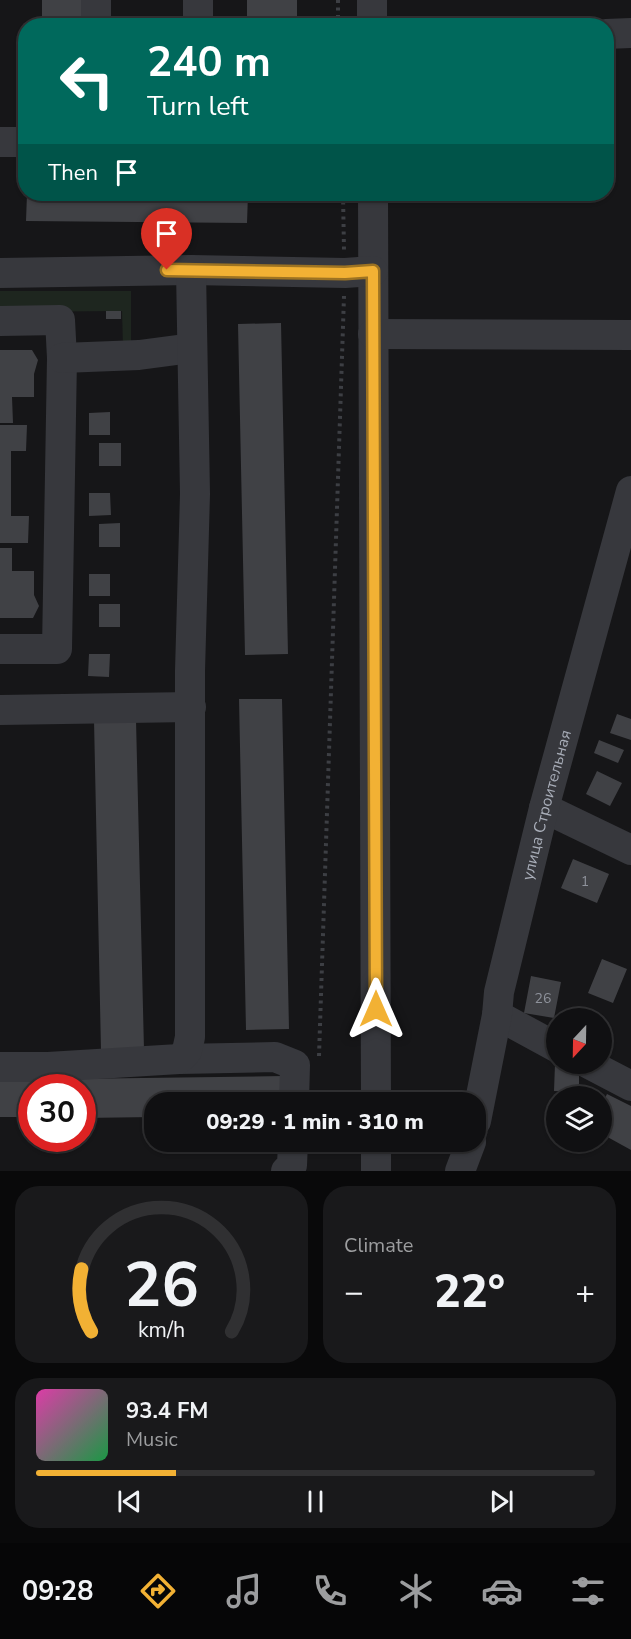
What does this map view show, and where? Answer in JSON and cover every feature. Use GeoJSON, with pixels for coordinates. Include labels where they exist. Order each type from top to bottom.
{"type":"FeatureCollection","features":[{"type":"Feature","properties":{"kind":"street"},"geometry":{"type":"LineString","coordinates":[[96,0],[96,18]]}},
{"type":"Feature","properties":{"kind":"street"},"geometry":{"type":"LineString","coordinates":[[198,0],[198,18]]}},
{"type":"Feature","properties":{"kind":"street"},"geometry":{"type":"LineString","coordinates":[[372,0],[372,18]]}},
{"type":"Feature","properties":{"kind":"street"},"geometry":{"type":"LineString","coordinates":[[614,34],[631,33]]}},
{"type":"Feature","properties":{"kind":"street"},"geometry":{"type":"LineString","coordinates":[[0,142],[18,142]]}},
{"type":"Feature","properties":{"kind":"street"},"geometry":{"type":"LineString","coordinates":[[372,201],[359,272],[373,334],[376,1092]]}},
{"type":"Feature","properties":{"kind":"street"},"geometry":{"type":"LineString","coordinates":[[0,273],[191,270],[359,272]]}},
{"type":"Feature","properties":{"kind":"street"},"geometry":{"type":"LineString","coordinates":[[179,1059],[187,1051],[189,1037],[190,671],[195,494],[191,270]]}},
{"type":"Feature","properties":{"kind":"street"},"geometry":{"type":"LineString","coordinates":[[0,321],[60,320],[62,358],[57,649],[0,649]]}},
{"type":"Feature","properties":{"kind":"street"},"geometry":{"type":"LineString","coordinates":[[373,334],[631,335]]}},
{"type":"Feature","properties":{"kind":"street"},"geometry":{"type":"LineString","coordinates":[[62,358],[139,355],[192,348]]}},
{"type":"Feature","properties":{"kind":"street","name":"улица Строительная"},"geometry":{"type":"LineString","coordinates":[[482,1092],[497,1015],[499,992],[544,808],[631,491]]}},
{"type":"Feature","properties":{"kind":"street"},"geometry":{"type":"LineString","coordinates":[[0,710],[191,706]]}},
{"type":"Feature","properties":{"kind":"street"},"geometry":{"type":"LineString","coordinates":[[544,808],[631,850]]}},
{"type":"Feature","properties":{"kind":"street"},"geometry":{"type":"LineString","coordinates":[[497,1015],[546,1042]]}},
{"type":"Feature","properties":{"kind":"street"},"geometry":{"type":"LineString","coordinates":[[0,1068],[179,1059],[275,1057],[295,1065],[294,1092]]}},
{"type":"Feature","properties":{"kind":"street"},"geometry":{"type":"LineString","coordinates":[[608,1074],[631,1086]]}},
{"type":"Feature","properties":{"kind":"street"},"geometry":{"type":"LineString","coordinates":[[286,1171],[292,1165],[293,1152]]}},
{"type":"Feature","properties":{"kind":"street"},"geometry":{"type":"LineString","coordinates":[[376,1152],[376,1171]]}},
{"type":"Feature","properties":{"kind":"street"},"geometry":{"type":"LineString","coordinates":[[460,1171],[467,1152]]}},
{"type":"Feature","properties":{"kind":"path"},"geometry":{"type":"LineString","coordinates":[[338,0],[338,18]]}},
{"type":"Feature","properties":{"kind":"path"},"geometry":{"type":"LineString","coordinates":[[318,1067],[359,272],[344,201]]}},
{"type":"Feature","properties":{"kind":"shaded area"},"geometry":{"type":"Polygon","coordinates":[[[0,291],[131,291],[131,347],[123,347],[122,311],[0,312],[0,291]]]}},
{"type":"Feature","properties":{"kind":"building"},"geometry":{"type":"Polygon","coordinates":[[[42,0],[86,0],[86,18],[42,18],[42,0]]]}},
{"type":"Feature","properties":{"kind":"building"},"geometry":{"type":"Polygon","coordinates":[[[247,0],[297,0],[297,18],[247,18],[247,0]]]}},
{"type":"Feature","properties":{"kind":"building"},"geometry":{"type":"Polygon","coordinates":[[[27,201],[248,201],[247,223],[26,221],[27,201]]]}},
{"type":"Feature","properties":{"kind":"building"},"geometry":{"type":"Polygon","coordinates":[[[106,311],[121,311],[121,319],[106,319],[106,311]]]}},
{"type":"Feature","properties":{"kind":"building"},"geometry":{"type":"Polygon","coordinates":[[[281,323],[288,654],[245,655],[238,324],[281,323]]]}},
{"type":"Feature","properties":{"kind":"building"},"geometry":{"type":"Polygon","coordinates":[[[0,350],[32,350],[38,360],[34,374],[34,397],[12,397],[13,423],[0,423],[0,350]]]}},
{"type":"Feature","properties":{"kind":"building"},"geometry":{"type":"Polygon","coordinates":[[[110,412],[110,435],[89,435],[89,413],[110,412]]]}},
{"type":"Feature","properties":{"kind":"building"},"geometry":{"type":"Polygon","coordinates":[[[0,425],[27,425],[26,451],[11,451],[11,516],[29,516],[28,543],[0,543],[0,425]]]}},
{"type":"Feature","properties":{"kind":"building"},"geometry":{"type":"Polygon","coordinates":[[[99,443],[121,443],[121,466],[99,466],[99,443]]]}},
{"type":"Feature","properties":{"kind":"building"},"geometry":{"type":"Polygon","coordinates":[[[89,493],[110,493],[111,515],[89,516],[89,493]]]}},
{"type":"Feature","properties":{"kind":"building"},"geometry":{"type":"Polygon","coordinates":[[[120,523],[120,547],[99,547],[99,524],[120,523]]]}},
{"type":"Feature","properties":{"kind":"building"},"geometry":{"type":"Polygon","coordinates":[[[0,548],[12,548],[12,571],[34,571],[34,595],[39,606],[33,618],[0,618],[0,548]]]}},
{"type":"Feature","properties":{"kind":"building"},"geometry":{"type":"Polygon","coordinates":[[[89,574],[110,574],[110,596],[89,596],[89,574]]]}},
{"type":"Feature","properties":{"kind":"building"},"geometry":{"type":"Polygon","coordinates":[[[99,604],[120,604],[120,627],[99,627],[99,604]]]}},
{"type":"Feature","properties":{"kind":"building"},"geometry":{"type":"Polygon","coordinates":[[[89,654],[110,654],[109,677],[88,676],[89,654]]]}},
{"type":"Feature","properties":{"kind":"building"},"geometry":{"type":"Polygon","coordinates":[[[239,699],[282,699],[289,1029],[246,1030],[239,699]]]}},
{"type":"Feature","properties":{"kind":"building"},"geometry":{"type":"Polygon","coordinates":[[[617,714],[631,719],[631,740],[610,733],[617,714]]]}},
{"type":"Feature","properties":{"kind":"building"},"geometry":{"type":"Polygon","coordinates":[[[94,720],[136,720],[144,1050],[101,1051],[94,720]]]}},
{"type":"Feature","properties":{"kind":"building"},"geometry":{"type":"Polygon","coordinates":[[[599,740],[624,750],[618,763],[594,753],[599,740]]]}},
{"type":"Feature","properties":{"kind":"building"},"geometry":{"type":"Polygon","coordinates":[[[597,771],[622,783],[610,806],[586,794],[597,771]]]}},
{"type":"Feature","properties":{"kind":"building"},"geometry":{"type":"Polygon","coordinates":[[[573,859],[609,874],[597,903],[561,888],[573,859]]]}},
{"type":"Feature","properties":{"kind":"building"},"geometry":{"type":"Polygon","coordinates":[[[602,959],[627,969],[613,1003],[588,993],[602,959]]]}},
{"type":"Feature","properties":{"kind":"building"},"geometry":{"type":"Polygon","coordinates":[[[531,976],[561,982],[556,1008],[546,1008],[546,1017],[524,1013],[531,976]]]}},
{"type":"Feature","properties":{"kind":"building"},"geometry":{"type":"Polygon","coordinates":[[[555,1074],[579,1074],[579,1086],[554,1086],[555,1074]]]}},
{"type":"Feature","properties":{"kind":"building"},"geometry":{"type":"Polygon","coordinates":[[[284,1076],[284,1092],[144,1092],[144,1117],[96,1118],[96,1079],[284,1076]]]}},
{"type":"Feature","properties":{"kind":"building"},"geometry":{"type":"Polygon","coordinates":[[[0,1078],[18,1078],[18,1117],[0,1117],[0,1078]]]}},
{"type":"Feature","properties":{"kind":"building"},"geometry":{"type":"Polygon","coordinates":[[[612,1096],[631,1106],[631,1150],[612,1140],[612,1096]]]}},
{"type":"Feature","properties":{"kind":"route"},"geometry":{"type":"LineString","coordinates":[[167,270],[345,273],[373,271],[376,1009]]}}]}
